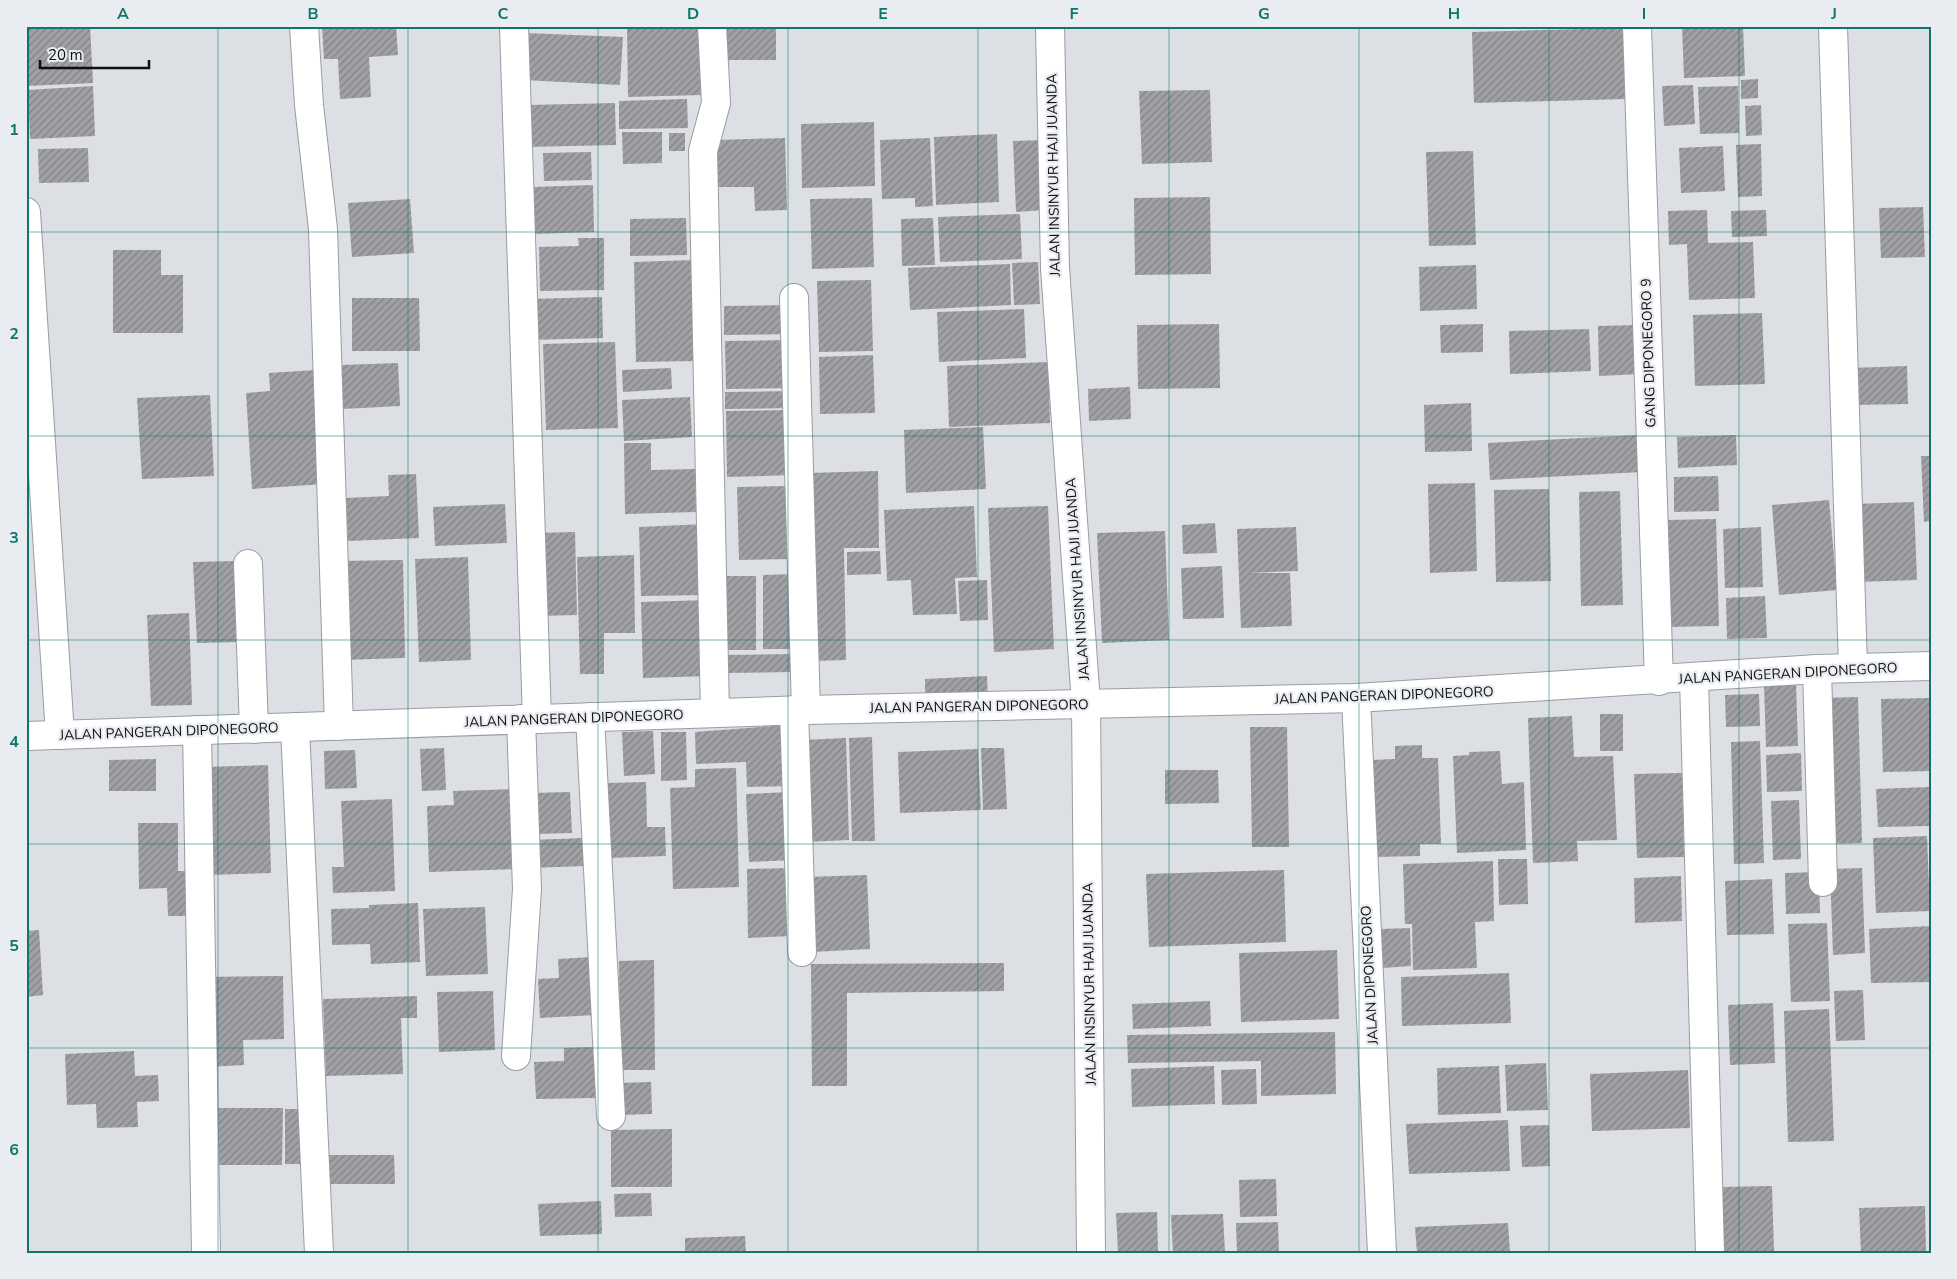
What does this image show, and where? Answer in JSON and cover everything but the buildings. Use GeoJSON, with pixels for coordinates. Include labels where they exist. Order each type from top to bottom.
{"type":"FeatureCollection","features":[{"type":"Feature","properties":{"kind":"street"},"geometry":{"type":"LineString","coordinates":[[304,26],[309,105],[323,230],[339,726]]}},
{"type":"Feature","properties":{"kind":"street"},"geometry":{"type":"LineString","coordinates":[[514,26],[529,719],[527,889],[516,1056]]}},
{"type":"Feature","properties":{"kind":"street"},"geometry":{"type":"LineString","coordinates":[[712,26],[716,103],[704,151],[715,713]]}},
{"type":"Feature","properties":{"kind":"street","name":"JALAN INSINYUR HAJI JUANDA"},"geometry":{"type":"LineString","coordinates":[[1050,26],[1055,268],[1086,703],[1092,1253]]}},
{"type":"Feature","properties":{"kind":"street","name":"GANG DIPONEGORO 9"},"geometry":{"type":"LineString","coordinates":[[1637,26],[1660,681]]}},
{"type":"Feature","properties":{"kind":"street"},"geometry":{"type":"LineString","coordinates":[[1833,26],[1853,667]]}},
{"type":"Feature","properties":{"kind":"street"},"geometry":{"type":"LineString","coordinates":[[26,212],[60,735]]}},
{"type":"Feature","properties":{"kind":"street"},"geometry":{"type":"LineString","coordinates":[[794,298],[802,952]]}},
{"type":"Feature","properties":{"kind":"street"},"geometry":{"type":"LineString","coordinates":[[248,564],[254,729]]}},
{"type":"Feature","properties":{"kind":"street","name":"JALAN PANGERAN DIPONEGORO"},"geometry":{"type":"LineString","coordinates":[[26,736],[800,710],[1356,698],[1660,681],[1817,669],[1931,666]]}},
{"type":"Feature","properties":{"kind":"street"},"geometry":{"type":"LineString","coordinates":[[1817,669],[1823,882]]}},
{"type":"Feature","properties":{"kind":"street"},"geometry":{"type":"LineString","coordinates":[[1694,678],[1710,1253]]}},
{"type":"Feature","properties":{"kind":"street","name":"JALAN DIPONEGORO"},"geometry":{"type":"LineString","coordinates":[[1356,698],[1382,1253]]}},
{"type":"Feature","properties":{"kind":"street"},"geometry":{"type":"LineString","coordinates":[[590,717],[611,1116]]}},
{"type":"Feature","properties":{"kind":"street"},"geometry":{"type":"LineString","coordinates":[[295,727],[319,1253]]}},
{"type":"Feature","properties":{"kind":"street"},"geometry":{"type":"LineString","coordinates":[[198,730],[206,1253]]}}]}
